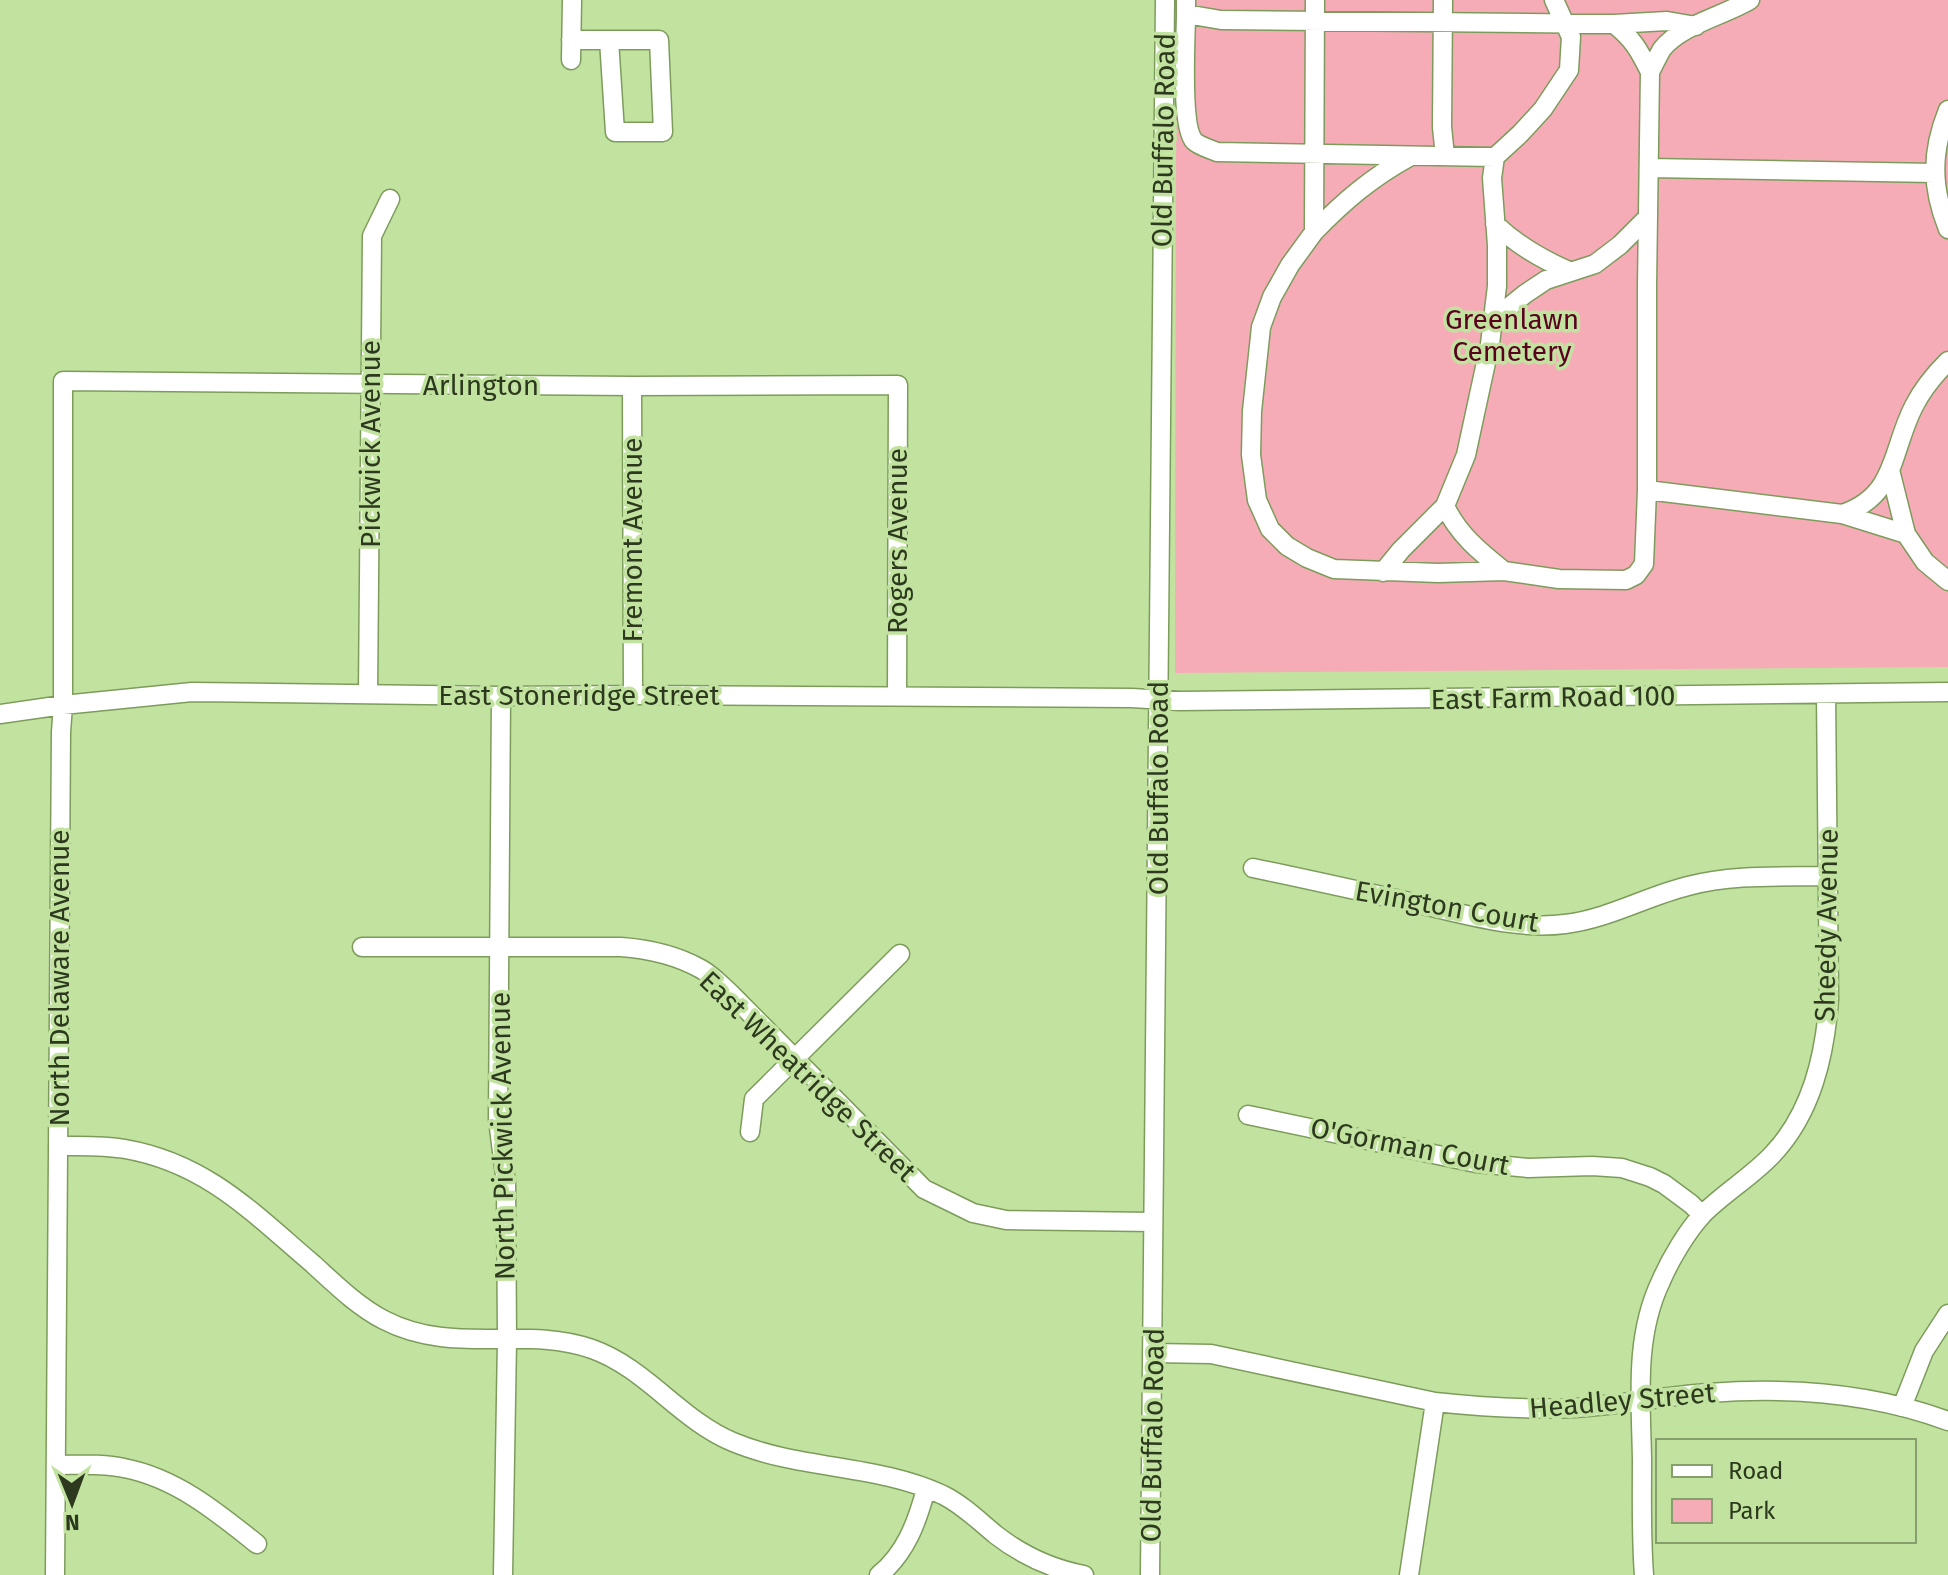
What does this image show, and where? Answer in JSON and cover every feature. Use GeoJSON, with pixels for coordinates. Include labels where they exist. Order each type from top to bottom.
{"type":"FeatureCollection","features":[{"type":"Feature","properties":{"kind":"street"},"geometry":{"type":"LineString","coordinates":[[571,60],[572,0]]}},
{"type":"Feature","properties":{"kind":"street","name":"Old Buffalo Road"},"geometry":{"type":"LineString","coordinates":[[1150,1575],[1165,0]]}},
{"type":"Feature","properties":{"kind":"street"},"geometry":{"type":"LineString","coordinates":[[1314,232],[1315,0]]}},
{"type":"Feature","properties":{"kind":"street"},"geometry":{"type":"LineString","coordinates":[[1443,0],[1442,127],[1445,156]]}},
{"type":"Feature","properties":{"kind":"street"},"geometry":{"type":"LineString","coordinates":[[1383,572],[1445,506],[1466,455],[1490,344],[1497,286],[1492,178],[1495,157],[1543,109],[1569,70],[1571,37],[1554,0]]}},
{"type":"Feature","properties":{"kind":"street"},"geometry":{"type":"LineString","coordinates":[[1650,72],[1663,48],[1677,35],[1750,0]]}},
{"type":"Feature","properties":{"kind":"street"},"geometry":{"type":"LineString","coordinates":[[1495,157],[1217,152],[1195,142],[1188,128],[1186,7],[1221,20],[1566,24],[1667,21],[1696,26]]}},
{"type":"Feature","properties":{"kind":"street"},"geometry":{"type":"LineString","coordinates":[[1412,156],[1381,172],[1343,202],[1314,232],[1272,297],[1261,327],[1252,411],[1251,455],[1257,500],[1270,529],[1287,546],[1334,569],[1438,573],[1504,571],[1559,579],[1604,580],[1626,580],[1636,575],[1644,564],[1646,550],[1650,72],[1629,36],[1614,24]]}},
{"type":"Feature","properties":{"kind":"street"},"geometry":{"type":"LineString","coordinates":[[571,40],[609,40],[659,40],[663,132],[615,132],[609,40]]}},
{"type":"Feature","properties":{"kind":"street"},"geometry":{"type":"LineString","coordinates":[[1948,110],[1937,142],[1935,173],[1940,209],[1948,229]]}},
{"type":"Feature","properties":{"kind":"street"},"geometry":{"type":"LineString","coordinates":[[1649,168],[1935,173]]}},
{"type":"Feature","properties":{"kind":"street","name":"Pickwick Avenue"},"geometry":{"type":"LineString","coordinates":[[368,694],[372,236],[390,199]]}},
{"type":"Feature","properties":{"kind":"street"},"geometry":{"type":"LineString","coordinates":[[1493,320],[1546,280],[1595,264],[1648,217]]}},
{"type":"Feature","properties":{"kind":"street"},"geometry":{"type":"LineString","coordinates":[[1495,224],[1539,258],[1569,271]]}},
{"type":"Feature","properties":{"kind":"street"},"geometry":{"type":"LineString","coordinates":[[1842,514],[1868,502],[1880,489],[1913,407],[1930,380],[1948,361]]}},
{"type":"Feature","properties":{"kind":"street","name":"Arlington"},"geometry":{"type":"LineString","coordinates":[[63,381],[371,385],[898,385]]}},
{"type":"Feature","properties":{"kind":"street","name":"North Delaware Avenue"},"geometry":{"type":"LineString","coordinates":[[55,1575],[63,381]]}},
{"type":"Feature","properties":{"kind":"street","name":"Rogers Avenue"},"geometry":{"type":"LineString","coordinates":[[897,697],[898,385]]}},
{"type":"Feature","properties":{"kind":"street","name":"Fremont Avenue"},"geometry":{"type":"LineString","coordinates":[[632,386],[633,695]]}},
{"type":"Feature","properties":{"kind":"street"},"geometry":{"type":"LineString","coordinates":[[1890,470],[1906,534],[1925,562],[1948,581]]}},
{"type":"Feature","properties":{"kind":"street"},"geometry":{"type":"LineString","coordinates":[[1647,490],[1842,514],[1906,534]]}},
{"type":"Feature","properties":{"kind":"street"},"geometry":{"type":"LineString","coordinates":[[1445,506],[1452,521],[1473,546],[1504,571]]}},
{"type":"Feature","properties":{"kind":"street","name":"East Farm Road 100"},"geometry":{"type":"LineString","coordinates":[[1159,699],[1948,692]]}},
{"type":"Feature","properties":{"kind":"street","name":"East Stoneridge Street"},"geometry":{"type":"LineString","coordinates":[[0,714],[178,693],[1159,699]]}},
{"type":"Feature","properties":{"kind":"street","name":"Sheedy Avenue"},"geometry":{"type":"LineString","coordinates":[[1644,1575],[1642,1348],[1652,1303],[1668,1267],[1702,1215],[1760,1166],[1782,1143],[1800,1116],[1814,1082],[1825,1041],[1829,999],[1826,694]]}},
{"type":"Feature","properties":{"kind":"street","name":"North Pickwick Avenue"},"geometry":{"type":"LineString","coordinates":[[501,696],[498,1120],[506,1183],[507,1340],[503,1575]]}},
{"type":"Feature","properties":{"kind":"street","name":"Evington Court"},"geometry":{"type":"LineString","coordinates":[[1253,868],[1476,917],[1532,926],[1582,922],[1670,891],[1711,881],[1828,876]]}},
{"type":"Feature","properties":{"kind":"street","name":"East Wheatridge Street"},"geometry":{"type":"LineString","coordinates":[[362,947],[638,948],[671,956],[703,970],[730,993],[924,1189],[973,1213],[1006,1220],[1153,1222]]}},
{"type":"Feature","properties":{"kind":"street"},"geometry":{"type":"LineString","coordinates":[[750,1132],[754,1099],[900,954]]}},
{"type":"Feature","properties":{"kind":"street","name":"O'Gorman Court"},"geometry":{"type":"LineString","coordinates":[[1248,1115],[1476,1163],[1528,1168],[1622,1168],[1664,1184],[1702,1215]]}},
{"type":"Feature","properties":{"kind":"street"},"geometry":{"type":"LineString","coordinates":[[58,1146],[123,1148],[179,1164],[214,1182],[231,1193],[356,1302],[384,1320],[429,1336],[560,1341],[607,1355],[636,1373],[696,1421],[728,1440],[763,1454],[907,1481],[956,1502],[1029,1556],[1084,1575]]}},
{"type":"Feature","properties":{"kind":"street"},"geometry":{"type":"LineString","coordinates":[[1902,1407],[1924,1351],[1948,1314]]}},
{"type":"Feature","properties":{"kind":"street","name":"Headley Street"},"geometry":{"type":"LineString","coordinates":[[1153,1353],[1211,1354],[1435,1402],[1504,1408],[1595,1407],[1706,1393],[1771,1391],[1837,1395],[1902,1407],[1948,1421]]}},
{"type":"Feature","properties":{"kind":"street"},"geometry":{"type":"LineString","coordinates":[[1409,1575],[1435,1402]]}},
{"type":"Feature","properties":{"kind":"street"},"geometry":{"type":"LineString","coordinates":[[56,1465],[107,1465],[150,1475],[190,1493],[257,1544]]}},
{"type":"Feature","properties":{"kind":"street"},"geometry":{"type":"LineString","coordinates":[[879,1575],[895,1560],[908,1540],[926,1489]]}},
{"type":"Feature","properties":{"kind":"green space","name":"Greenlawn Cemetery"},"geometry":{"type":"Polygon","coordinates":[[[1176,0],[1948,0],[1948,667],[1175,673],[1176,0]]]}}]}
